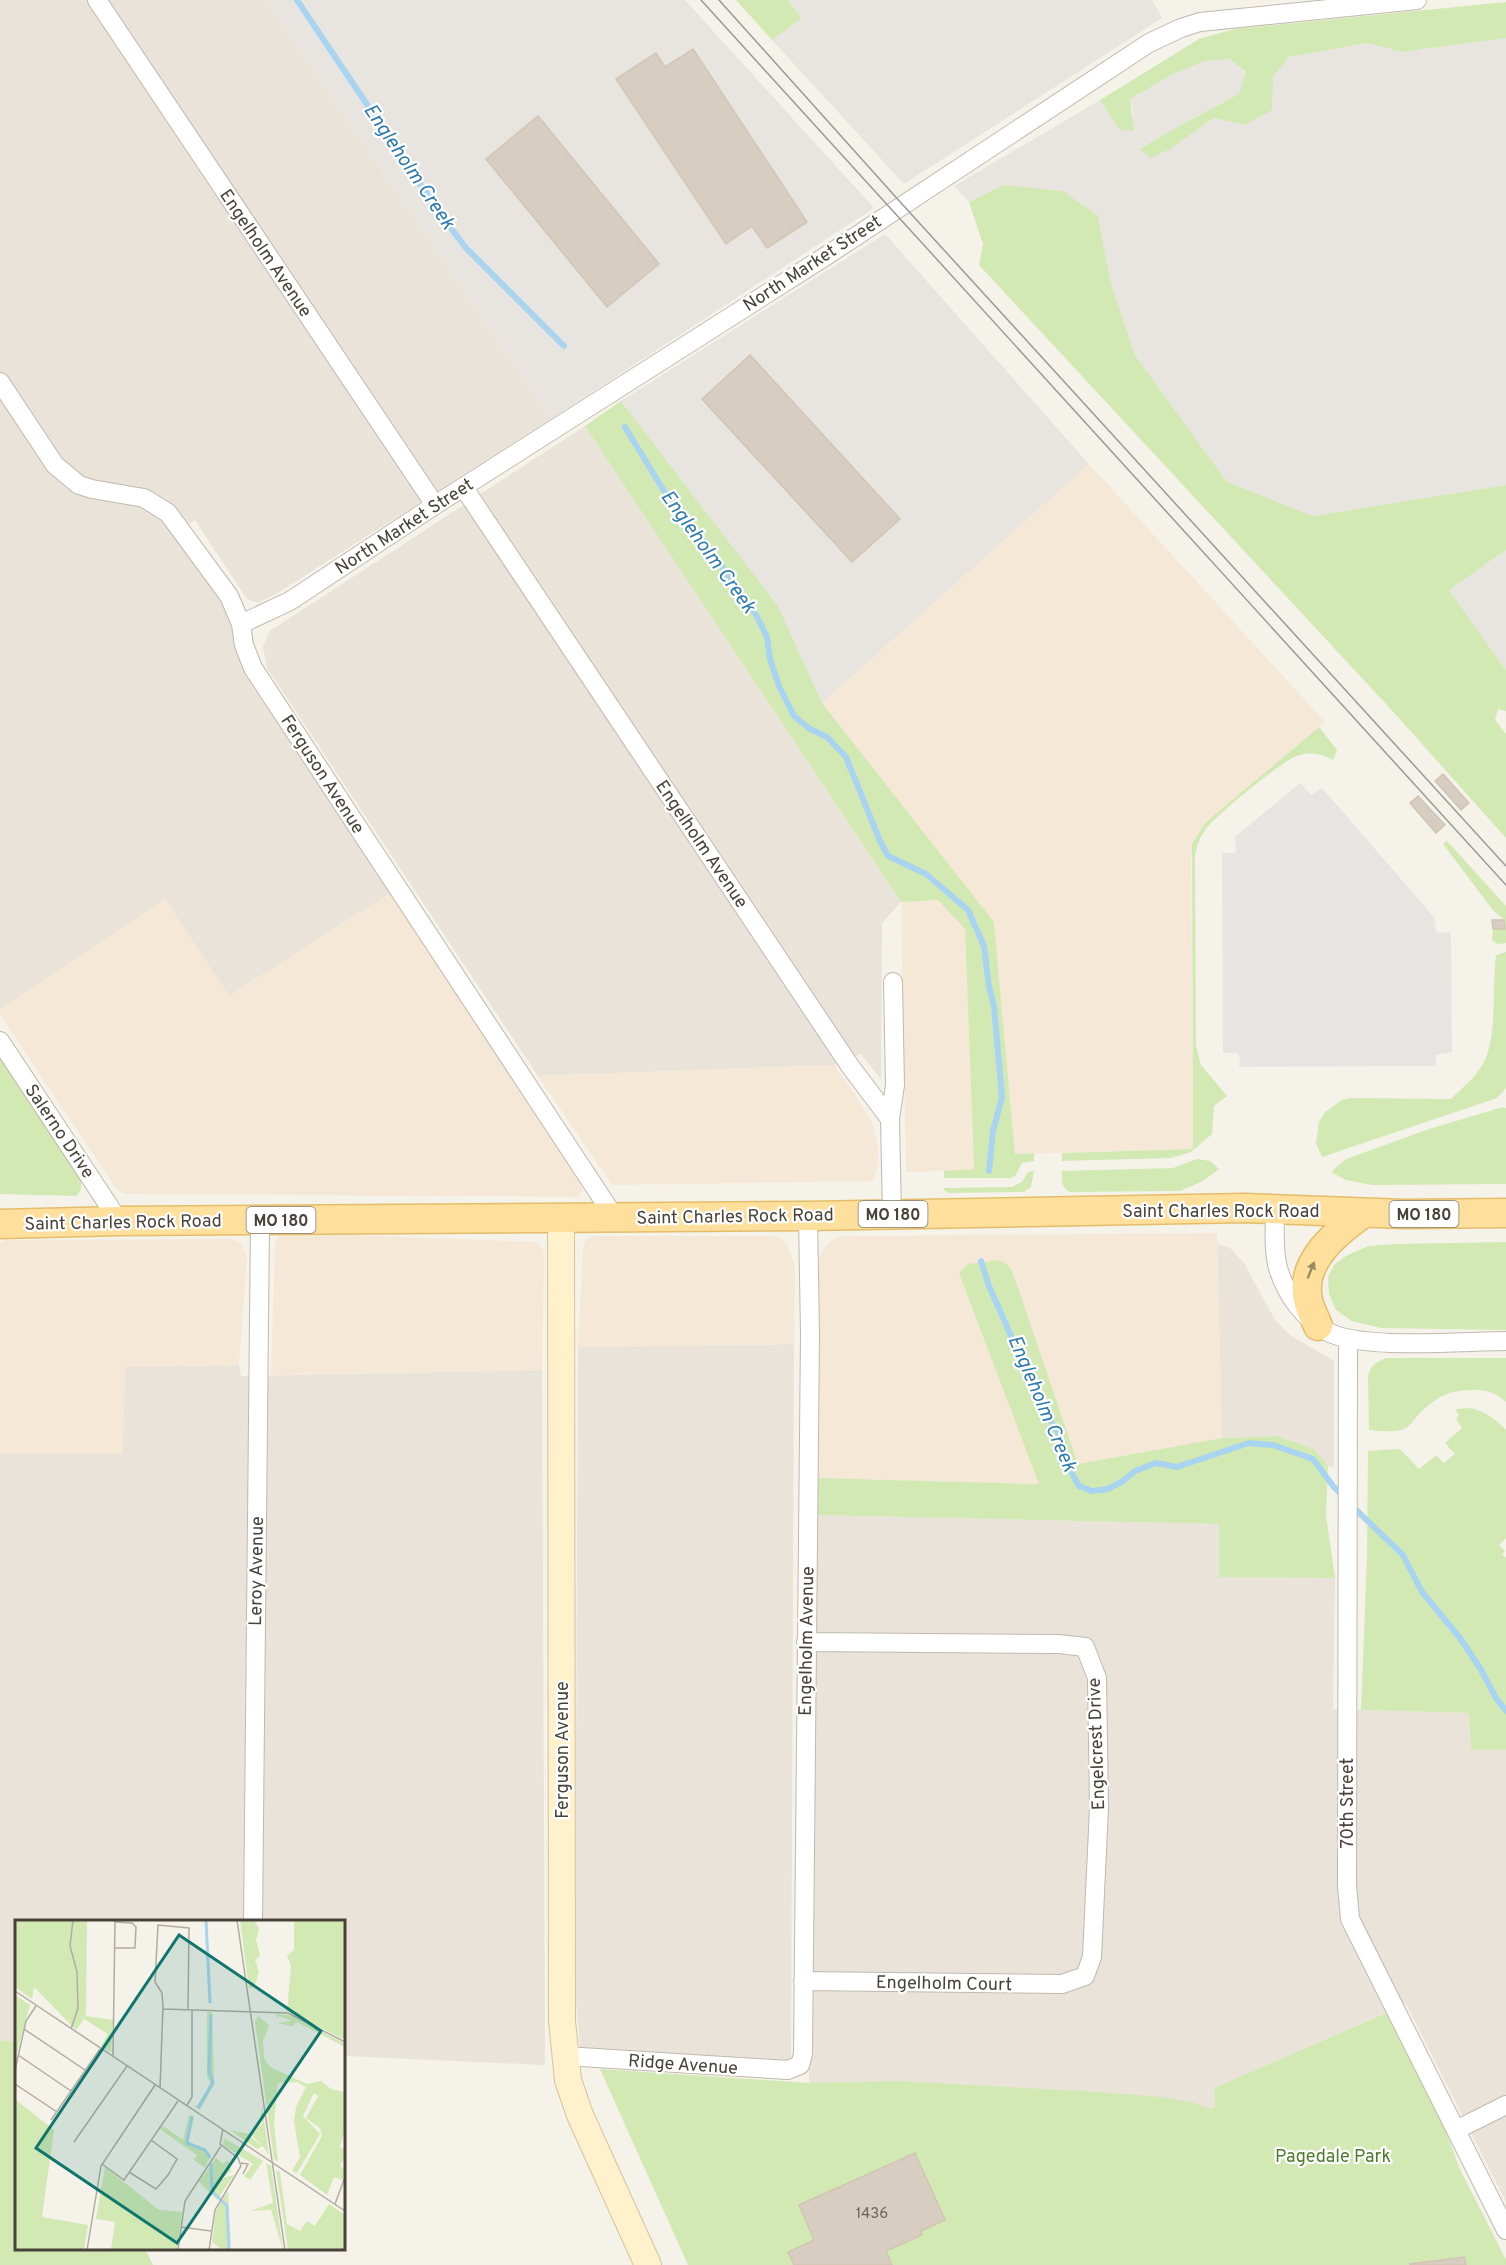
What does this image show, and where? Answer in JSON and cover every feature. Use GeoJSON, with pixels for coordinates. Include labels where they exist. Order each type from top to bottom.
{"type":"FeatureCollection","features":[{"type":"Feature","properties":{"kind":"main road","name":"Saint Charles Rock Road"},"geometry":{"type":"LineString","coordinates":[[0,1224],[1275,1209],[1364,1213],[1506,1213]]}},
{"type":"Feature","properties":{"kind":"main road"},"geometry":{"type":"LineString","coordinates":[[1318,1326],[1307,1292],[1308,1278],[1313,1264],[1333,1237],[1364,1213]]}},
{"type":"Feature","properties":{"kind":"street","name":"Engelholm Avenue"},"geometry":{"type":"LineString","coordinates":[[97,0],[435,505]]}},
{"type":"Feature","properties":{"kind":"street","name":"North Market Street"},"geometry":{"type":"LineString","coordinates":[[241,624],[290,600],[826,256],[1149,43],[1180,28],[1200,22],[1417,0]]}},
{"type":"Feature","properties":{"kind":"street","name":"Ferguson Avenue"},"geometry":{"type":"LineString","coordinates":[[0,382],[55,465],[66,475],[79,485],[92,489],[144,498],[168,513],[229,597],[241,624],[244,645],[253,668],[615,1218]]}},
{"type":"Feature","properties":{"kind":"street","name":"Engelholm Avenue"},"geometry":{"type":"LineString","coordinates":[[464,488],[850,1066],[890,1119]]}},
{"type":"Feature","properties":{"kind":"street"},"geometry":{"type":"LineString","coordinates":[[892,1214],[890,1119],[895,1085],[893,982]]}},
{"type":"Feature","properties":{"kind":"street","name":"Salerno Drive"},"geometry":{"type":"LineString","coordinates":[[0,1041],[119,1221]]}},
{"type":"Feature","properties":{"kind":"street"},"geometry":{"type":"LineString","coordinates":[[1275,1209],[1275,1250],[1283,1282],[1300,1309],[1318,1326],[1348,1339],[1388,1342],[1506,1341]]}},
{"type":"Feature","properties":{"kind":"street","name":"Engelholm Avenue"},"geometry":{"type":"LineString","coordinates":[[800,2065],[803,2054],[810,1334],[808,1216]]}},
{"type":"Feature","properties":{"kind":"street","name":"Ferguson Avenue"},"geometry":{"type":"LineString","coordinates":[[561,1218],[562,1985],[565,2056],[568,2080],[580,2115],[648,2265]]}},
{"type":"Feature","properties":{"kind":"street","name":"Leroy Avenue"},"geometry":{"type":"LineString","coordinates":[[253,1920],[260,1220]]}},
{"type":"Feature","properties":{"kind":"street","name":"70th Street"},"geometry":{"type":"LineString","coordinates":[[1348,1339],[1347,1886],[1350,1919],[1506,2229]]}},
{"type":"Feature","properties":{"kind":"street","name":"Engelcrest Drive"},"geometry":{"type":"LineString","coordinates":[[806,1642],[1059,1644],[1085,1647],[1097,1678],[1099,1808],[1092,1957],[1084,1976]]}},
{"type":"Feature","properties":{"kind":"street","name":"Engelholm Court"},"geometry":{"type":"LineString","coordinates":[[803,1981],[1062,1984],[1084,1976]]}},
{"type":"Feature","properties":{"kind":"street","name":"Ridge Avenue"},"geometry":{"type":"LineString","coordinates":[[565,2056],[788,2070],[800,2065]]}},
{"type":"Feature","properties":{"kind":"street"},"geometry":{"type":"LineString","coordinates":[[1456,2130],[1506,2105]]}},
{"type":"Feature","properties":{"kind":"shaded area"},"geometry":{"type":"Polygon","coordinates":[[[0,0],[267,0],[551,419],[276,594],[258,603],[247,599],[195,520],[174,534],[234,622],[234,643],[239,658],[392,892],[229,996],[165,900],[0,1009],[0,0]]]}},
{"type":"Feature","properties":{"kind":"shaded area"},"geometry":{"type":"Polygon","coordinates":[[[267,0],[685,0],[874,208],[551,419],[267,0]]]}},
{"type":"Feature","properties":{"kind":"shaded area"},"geometry":{"type":"Polygon","coordinates":[[[788,0],[1152,0],[1162,18],[904,184],[772,40],[802,18],[788,0]]]}},
{"type":"Feature","properties":{"kind":"shaded area"},"geometry":{"type":"Polygon","coordinates":[[[1506,38],[1506,485],[1313,516],[1227,482],[1135,355],[1111,284],[1098,216],[1003,185],[969,202],[954,186],[1100,100],[1119,130],[1134,115],[1130,99],[1175,73],[1205,61],[1229,59],[1246,73],[1239,94],[1140,149],[1170,149],[1214,118],[1245,125],[1273,77],[1289,57],[1367,43],[1403,52],[1506,38]]]}},
{"type":"Feature","properties":{"kind":"shaded area"},"geometry":{"type":"Polygon","coordinates":[[[885,234],[1089,464],[822,703],[778,606],[621,401],[885,234]]]}},
{"type":"Feature","properties":{"kind":"shaded area"},"geometry":{"type":"Polygon","coordinates":[[[585,426],[901,902],[882,923],[881,1079],[861,1054],[834,1065],[538,1076],[267,668],[263,646],[270,631],[585,426]]]}},
{"type":"Feature","properties":{"kind":"shaded area"},"geometry":{"type":"Polygon","coordinates":[[[1089,464],[1325,722],[1205,823],[1191,854],[1193,1149],[1015,1154],[994,922],[822,703],[1089,464]]]}},
{"type":"Feature","properties":{"kind":"shaded area"},"geometry":{"type":"Polygon","coordinates":[[[1506,550],[1506,670],[1449,590],[1506,550]]]}},
{"type":"Feature","properties":{"kind":"shaded area"},"geometry":{"type":"Polygon","coordinates":[[[1300,783],[1311,795],[1322,788],[1434,917],[1436,931],[1438,933],[1451,932],[1452,1052],[1436,1055],[1436,1066],[1239,1067],[1240,1059],[1237,1053],[1223,1053],[1222,853],[1234,853],[1236,851],[1235,837],[1300,783]]]}},
{"type":"Feature","properties":{"kind":"shaded area"},"geometry":{"type":"Polygon","coordinates":[[[392,892],[580,1180],[583,1191],[578,1197],[125,1194],[117,1190],[0,1015],[0,1009],[165,899],[229,996],[392,892]]]}},
{"type":"Feature","properties":{"kind":"shaded area"},"geometry":{"type":"Polygon","coordinates":[[[938,900],[965,929],[974,1170],[906,1172],[901,902],[938,900]]]}},
{"type":"Feature","properties":{"kind":"shaded area"},"geometry":{"type":"Polygon","coordinates":[[[834,1065],[872,1123],[878,1145],[879,1161],[873,1181],[612,1185],[538,1076],[834,1065]]]}},
{"type":"Feature","properties":{"kind":"shaded area"},"geometry":{"type":"Polygon","coordinates":[[[290,1233],[536,1242],[543,1249],[544,1259],[542,1370],[271,1375],[275,1243],[279,1237],[290,1233]]]}},
{"type":"Feature","properties":{"kind":"shaded area"},"geometry":{"type":"Polygon","coordinates":[[[1217,1233],[1222,1438],[1078,1464],[1013,1273],[959,1273],[1040,1484],[818,1478],[818,1260],[823,1249],[832,1241],[841,1236],[1217,1233]]]}},
{"type":"Feature","properties":{"kind":"shaded area"},"geometry":{"type":"Polygon","coordinates":[[[594,1236],[774,1236],[781,1239],[789,1248],[795,1265],[794,1344],[578,1347],[583,1246],[586,1240],[594,1236]]]}},
{"type":"Feature","properties":{"kind":"shaded area"},"geometry":{"type":"Polygon","coordinates":[[[233,1239],[241,1243],[247,1258],[239,1365],[125,1367],[123,1454],[0,1454],[0,1243],[5,1240],[233,1239]]]}},
{"type":"Feature","properties":{"kind":"shaded area"},"geometry":{"type":"Polygon","coordinates":[[[1217,1244],[1230,1248],[1244,1263],[1275,1320],[1290,1335],[1334,1361],[1334,1467],[1328,1466],[1314,1449],[1277,1436],[1222,1438],[1217,1244]]]}},
{"type":"Feature","properties":{"kind":"shaded area"},"geometry":{"type":"Polygon","coordinates":[[[794,1344],[791,2059],[784,2063],[580,2048],[575,1990],[578,1347],[794,1344]]]}},
{"type":"Feature","properties":{"kind":"shaded area"},"geometry":{"type":"Polygon","coordinates":[[[239,1365],[241,1376],[542,1370],[545,2065],[345,2056],[345,1920],[15,1920],[15,2042],[0,2040],[0,1454],[122,1454],[125,1367],[239,1365]]]}},
{"type":"Feature","properties":{"kind":"shaded area"},"geometry":{"type":"Polygon","coordinates":[[[817,1515],[1220,1524],[1220,1577],[1335,1578],[1333,1709],[1469,1713],[1471,1750],[1506,1750],[1506,2202],[1406,2004],[1214,2088],[1215,2115],[809,2083],[817,1515]]]}},
{"type":"Feature","properties":{"kind":"green space"},"geometry":{"type":"Polygon","coordinates":[[[736,0],[788,0],[802,18],[772,40],[736,0]]]}},
{"type":"Feature","properties":{"kind":"green space"},"geometry":{"type":"Polygon","coordinates":[[[1506,2],[1506,38],[1402,52],[1367,43],[1289,57],[1273,77],[1272,110],[1245,125],[1214,118],[1170,149],[1151,158],[1140,149],[1239,94],[1246,72],[1229,59],[1205,61],[1175,73],[1130,99],[1134,131],[1119,130],[1100,100],[1199,39],[1234,29],[1506,2]]]}},
{"type":"Feature","properties":{"kind":"green space"},"geometry":{"type":"Polygon","coordinates":[[[1003,185],[1063,191],[1098,216],[1111,284],[1135,355],[1227,482],[1313,516],[1506,485],[1506,550],[1449,590],[1506,670],[1506,711],[1498,709],[1495,720],[1506,734],[1506,838],[1398,717],[979,265],[983,244],[969,202],[1003,185]]]}},
{"type":"Feature","properties":{"kind":"green space"},"geometry":{"type":"Polygon","coordinates":[[[621,401],[778,606],[822,703],[994,922],[1015,1154],[1034,1153],[1034,1161],[1022,1163],[1015,1176],[1011,1178],[944,1178],[944,1171],[974,1169],[965,929],[938,900],[901,902],[585,426],[621,401]]]}},
{"type":"Feature","properties":{"kind":"green space"},"geometry":{"type":"Polygon","coordinates":[[[1319,727],[1337,750],[1333,760],[1311,753],[1297,756],[1278,767],[1212,822],[1202,835],[1195,855],[1196,1046],[1201,1065],[1227,1096],[1214,1106],[1212,1134],[1191,1152],[1171,1158],[1062,1161],[1062,1153],[1193,1149],[1192,844],[1205,823],[1319,727]]]}},
{"type":"Feature","properties":{"kind":"green space"},"geometry":{"type":"Polygon","coordinates":[[[1447,841],[1506,906],[1506,943],[1497,944],[1492,940],[1493,929],[1504,929],[1504,920],[1492,909],[1443,844],[1447,841]]]}},
{"type":"Feature","properties":{"kind":"green space"},"geometry":{"type":"Polygon","coordinates":[[[1506,952],[1506,1088],[1497,1098],[1322,1157],[1316,1143],[1319,1122],[1325,1112],[1342,1100],[1350,1098],[1451,1099],[1472,1079],[1484,1062],[1490,1043],[1496,955],[1506,952]]]}},
{"type":"Feature","properties":{"kind":"green space"},"geometry":{"type":"Polygon","coordinates":[[[0,1056],[81,1178],[81,1189],[77,1196],[0,1194],[0,1056]]]}},
{"type":"Feature","properties":{"kind":"green space"},"geometry":{"type":"Polygon","coordinates":[[[1506,1108],[1506,1184],[1372,1185],[1346,1180],[1331,1172],[1346,1159],[1429,1129],[1506,1108]]]}},
{"type":"Feature","properties":{"kind":"green space"},"geometry":{"type":"Polygon","coordinates":[[[1197,1159],[1210,1161],[1219,1169],[1203,1181],[1180,1191],[1070,1192],[1063,1183],[1062,1171],[1173,1168],[1197,1159]]]}},
{"type":"Feature","properties":{"kind":"green space"},"geometry":{"type":"Polygon","coordinates":[[[1034,1171],[1031,1187],[1024,1192],[949,1193],[944,1190],[944,1188],[1012,1187],[1022,1182],[1028,1172],[1034,1171]]]}},
{"type":"Feature","properties":{"kind":"green space"},"geometry":{"type":"Polygon","coordinates":[[[1506,1242],[1506,1330],[1381,1328],[1352,1321],[1336,1310],[1329,1294],[1328,1277],[1334,1265],[1346,1256],[1368,1246],[1506,1242]]]}},
{"type":"Feature","properties":{"kind":"green space"},"geometry":{"type":"Polygon","coordinates":[[[999,1260],[1008,1265],[1013,1273],[1078,1464],[1222,1438],[1277,1436],[1314,1449],[1328,1466],[1326,1515],[1335,1578],[1219,1577],[1219,1524],[817,1515],[818,1478],[1039,1484],[959,1273],[968,1264],[999,1260]]]}},
{"type":"Feature","properties":{"kind":"green space"},"geometry":{"type":"Polygon","coordinates":[[[1386,1358],[1506,1358],[1506,1402],[1485,1391],[1459,1391],[1433,1402],[1402,1430],[1369,1430],[1368,1375],[1375,1364],[1386,1358]]]}},
{"type":"Feature","properties":{"kind":"green space"},"geometry":{"type":"Polygon","coordinates":[[[1471,1408],[1490,1416],[1506,1430],[1506,1538],[1499,1545],[1505,1551],[1502,1554],[1506,1558],[1506,1750],[1471,1750],[1469,1713],[1361,1710],[1367,1556],[1368,1451],[1400,1449],[1419,1469],[1436,1455],[1444,1463],[1455,1454],[1445,1443],[1462,1428],[1456,1419],[1459,1415],[1455,1409],[1471,1408]]]}},
{"type":"Feature","properties":{"kind":"green space","name":"Pagedale Park"},"geometry":{"type":"Polygon","coordinates":[[[1386,2013],[1441,2118],[1459,2167],[1506,2260],[1506,2265],[688,2265],[600,2069],[809,2083],[896,2081],[1099,2092],[1161,2097],[1192,2102],[1210,2109],[1215,2107],[1214,2088],[1386,2013]]]}},
{"type":"Feature","properties":{"kind":"green space"},"geometry":{"type":"Polygon","coordinates":[[[0,2040],[15,2042],[15,2250],[146,2250],[153,2265],[0,2265],[0,2040]]]}},
{"type":"Feature","properties":{"kind":"building"},"geometry":{"type":"Polygon","coordinates":[[[693,49],[807,222],[767,248],[752,226],[726,244],[616,79],[656,53],[665,67],[693,49]]]}},
{"type":"Feature","properties":{"kind":"building"},"geometry":{"type":"Polygon","coordinates":[[[538,116],[659,264],[607,307],[486,159],[538,116]]]}},
{"type":"Feature","properties":{"kind":"building"},"geometry":{"type":"Polygon","coordinates":[[[750,355],[900,519],[852,562],[702,399],[750,355]]]}},
{"type":"Feature","properties":{"kind":"building"},"geometry":{"type":"Polygon","coordinates":[[[1443,774],[1469,803],[1461,810],[1435,781],[1443,774]]]}},
{"type":"Feature","properties":{"kind":"building"},"geometry":{"type":"Polygon","coordinates":[[[1418,796],[1445,825],[1436,833],[1410,803],[1418,796]]]}},
{"type":"Feature","properties":{"kind":"building"},"geometry":{"type":"Polygon","coordinates":[[[1492,920],[1504,920],[1505,929],[1493,929],[1492,920]]]}},
{"type":"Feature","properties":{"kind":"building"},"geometry":{"type":"Polygon","coordinates":[[[915,2153],[945,2220],[921,2231],[922,2235],[886,2251],[892,2265],[794,2265],[788,2252],[814,2240],[799,2205],[915,2153]]]}},
{"type":"Feature","properties":{"kind":"building"},"geometry":{"type":"Polygon","coordinates":[[[1464,2257],[1466,2265],[1410,2265],[1410,2264],[1464,2257]]]}},
{"type":"Feature","properties":{"kind":"waterway","name":"Engleholm Creek"},"geometry":{"type":"LineString","coordinates":[[297,0],[441,215],[466,248],[564,346]]}},
{"type":"Feature","properties":{"kind":"waterway","name":"Engleholm Creek"},"geometry":{"type":"LineString","coordinates":[[625,427],[664,491],[678,505],[756,615],[767,637],[770,659],[779,686],[794,716],[810,729],[827,737],[846,757],[888,856],[926,874],[968,910],[984,946],[989,987],[994,1006],[1002,1097],[993,1131],[989,1171]]}},
{"type":"Feature","properties":{"kind":"waterway","name":"Engleholm Creek"},"geometry":{"type":"LineString","coordinates":[[981,1261],[989,1286],[1041,1404],[1062,1440],[1070,1470],[1079,1486],[1092,1491],[1108,1489],[1135,1471],[1156,1463],[1177,1467],[1249,1443],[1273,1445],[1313,1459],[1344,1497]]}},
{"type":"Feature","properties":{"kind":"waterway","name":"Engleholm Creek"},"geometry":{"type":"LineString","coordinates":[[1351,1505],[1403,1555],[1422,1592],[1460,1638],[1506,1711]]}},
{"type":"Feature","properties":{"kind":"tram line"},"geometry":{"type":"LineString","coordinates":[[701,0],[1506,885]]}},
{"type":"Feature","properties":{"kind":"tram line"},"geometry":{"type":"LineString","coordinates":[[719,0],[1506,866]]}}]}
